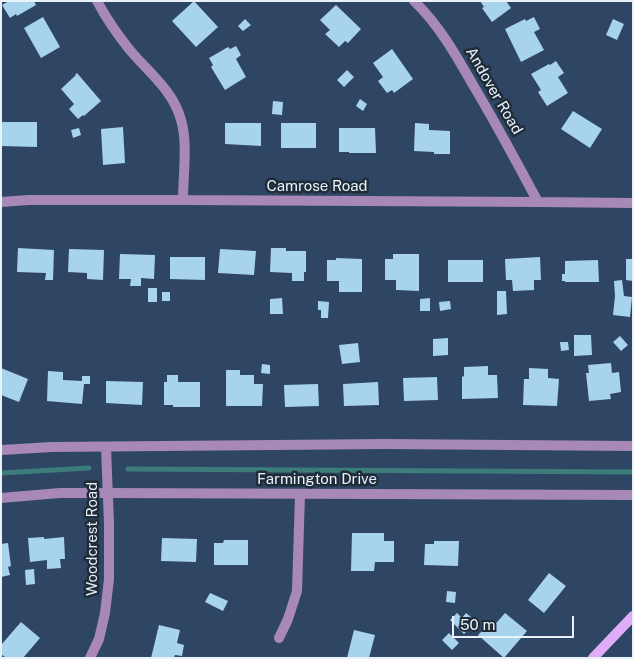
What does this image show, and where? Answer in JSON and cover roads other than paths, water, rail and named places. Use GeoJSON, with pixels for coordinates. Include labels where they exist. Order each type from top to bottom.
{"type":"FeatureCollection","features":[{"type":"Feature","properties":{"kind":"main road"},"geometry":{"type":"LineString","coordinates":[[593,658],[633,616]]}},
{"type":"Feature","properties":{"kind":"street"},"geometry":{"type":"LineString","coordinates":[[97,1],[129,49],[163,85],[174,101],[184,131],[183,200]]}},
{"type":"Feature","properties":{"kind":"street","name":"Andover Road"},"geometry":{"type":"LineString","coordinates":[[414,1],[448,42],[538,202]]}},
{"type":"Feature","properties":{"kind":"street","name":"Camrose Road"},"geometry":{"type":"LineString","coordinates":[[1,202],[29,200],[183,200],[633,203]]}},
{"type":"Feature","properties":{"kind":"street"},"geometry":{"type":"LineString","coordinates":[[1,450],[52,447],[385,444],[633,446]]}},
{"type":"Feature","properties":{"kind":"street","name":"Woodcrest Road"},"geometry":{"type":"LineString","coordinates":[[90,658],[98,639],[105,613],[109,579],[106,447]]}},
{"type":"Feature","properties":{"kind":"street","name":"Farmington Drive"},"geometry":{"type":"LineString","coordinates":[[1,498],[60,493],[633,496]]}},
{"type":"Feature","properties":{"kind":"street"},"geometry":{"type":"LineString","coordinates":[[279,638],[288,619],[297,591],[300,494]]}},
{"type":"Feature","properties":{"kind":"waterway"},"geometry":{"type":"LineString","coordinates":[[1,473],[89,468]]}},
{"type":"Feature","properties":{"kind":"waterway"},"geometry":{"type":"LineString","coordinates":[[128,469],[633,472]]}}]}
